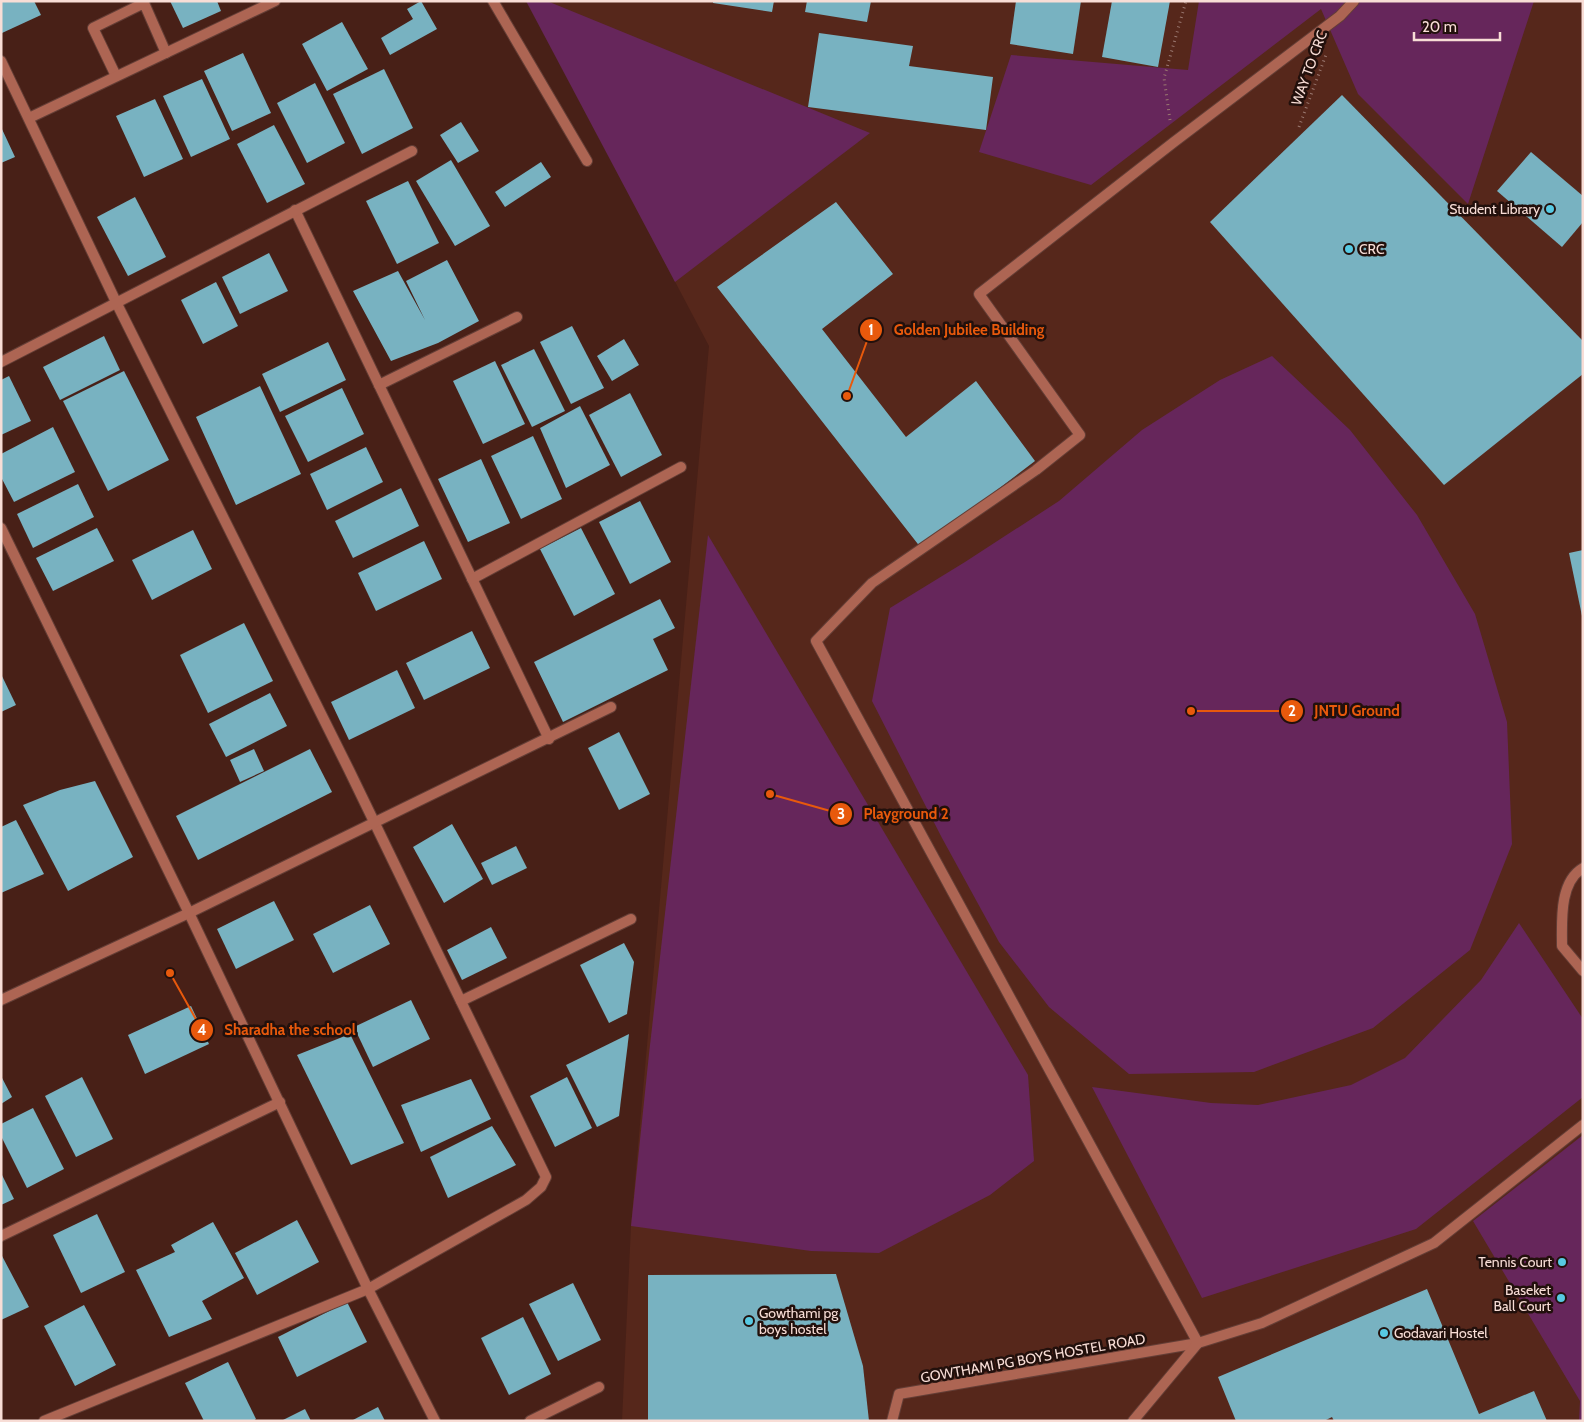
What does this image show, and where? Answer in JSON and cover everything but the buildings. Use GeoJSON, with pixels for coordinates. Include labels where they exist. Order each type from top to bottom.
{"type":"FeatureCollection","features":[{"type":"Feature","properties":{"kind":"street"},"geometry":{"type":"LineString","coordinates":[[28,118],[275,1]]}},
{"type":"Feature","properties":{"kind":"street"},"geometry":{"type":"LineString","coordinates":[[494,1],[587,160]]}},
{"type":"Feature","properties":{"kind":"street"},"geometry":{"type":"LineString","coordinates":[[1198,1343],[816,641],[872,583],[1036,470],[1080,435],[979,294],[1340,16],[1354,1]]}},
{"type":"Feature","properties":{"kind":"street"},"geometry":{"type":"LineString","coordinates":[[116,76],[93,28],[144,3],[166,53]]}},
{"type":"Feature","properties":{"kind":"street"},"geometry":{"type":"LineString","coordinates":[[1,61],[117,304],[374,823],[546,1177],[541,1187],[526,1200],[368,1288],[44,1421]]}},
{"type":"Feature","properties":{"kind":"street"},"geometry":{"type":"LineString","coordinates":[[1,362],[412,151]]}},
{"type":"Feature","properties":{"kind":"street"},"geometry":{"type":"LineString","coordinates":[[295,210],[549,739]]}},
{"type":"Feature","properties":{"kind":"street"},"geometry":{"type":"LineString","coordinates":[[379,385],[517,317]]}},
{"type":"Feature","properties":{"kind":"street"},"geometry":{"type":"LineString","coordinates":[[472,579],[681,467]]}},
{"type":"Feature","properties":{"kind":"street"},"geometry":{"type":"LineString","coordinates":[[1,528],[189,913],[368,1288],[435,1421]]}},
{"type":"Feature","properties":{"kind":"street"},"geometry":{"type":"LineString","coordinates":[[1,999],[189,913],[612,707]]}},
{"type":"Feature","properties":{"kind":"street"},"geometry":{"type":"LineString","coordinates":[[1583,868],[1575,873],[1562,903],[1562,946],[1583,971]]}},
{"type":"Feature","properties":{"kind":"street"},"geometry":{"type":"LineString","coordinates":[[461,1002],[631,919]]}},
{"type":"Feature","properties":{"kind":"street"},"geometry":{"type":"LineString","coordinates":[[1,1236],[280,1102]]}},
{"type":"Feature","properties":{"kind":"street"},"geometry":{"type":"LineString","coordinates":[[1133,1421],[1198,1343],[1262,1323],[1434,1243],[1583,1125]]}},
{"type":"Feature","properties":{"kind":"street","name":"GOWTHAMI PG BOYS HOSTEL ROAD"},"geometry":{"type":"LineString","coordinates":[[892,1421],[899,1394],[1198,1343]]}},
{"type":"Feature","properties":{"kind":"street"},"geometry":{"type":"LineString","coordinates":[[530,1421],[598,1387]]}},
{"type":"Feature","properties":{"kind":"path"},"geometry":{"type":"LineString","coordinates":[[1174,142],[1164,78],[1186,1]]}},
{"type":"Feature","properties":{"kind":"path","name":"WAY TO CRC"},"geometry":{"type":"LineString","coordinates":[[1299,127],[1340,16]]}},
{"type":"Feature","properties":{"kind":"shaded area"},"geometry":{"type":"Polygon","coordinates":[[[526,1],[547,1],[870,133],[675,282],[526,1]]]}},
{"type":"Feature","properties":{"kind":"shaded area"},"geometry":{"type":"Polygon","coordinates":[[[527,1],[1583,1],[1583,1421],[622,1421],[631,1226],[709,346],[527,1]]]}},
{"type":"Feature","properties":{"kind":"shaded area"},"geometry":{"type":"Polygon","coordinates":[[[1199,1],[1534,1],[1468,204],[1358,94],[1321,9],[1091,185],[979,152],[1011,55],[1188,70],[1199,1]]]}},
{"type":"Feature","properties":{"kind":"shaded area"},"geometry":{"type":"Polygon","coordinates":[[[1272,356],[1350,430],[1417,515],[1475,614],[1507,722],[1512,844],[1470,950],[1373,1028],[1254,1072],[1129,1074],[1049,1007],[999,942],[942,838],[872,701],[890,608],[1059,501],[1142,430],[1220,380],[1272,356]]]}},
{"type":"Feature","properties":{"kind":"shaded area"},"geometry":{"type":"Polygon","coordinates":[[[708,535],[1028,1075],[1034,1161],[990,1195],[879,1253],[811,1251],[631,1226],[708,535]]]}},
{"type":"Feature","properties":{"kind":"shaded area"},"geometry":{"type":"Polygon","coordinates":[[[1519,923],[1583,1019],[1583,1097],[1416,1229],[1202,1298],[1092,1087],[1211,1103],[1258,1105],[1351,1085],[1405,1058],[1481,980],[1519,923]]]}},
{"type":"Feature","properties":{"kind":"shaded area"},"geometry":{"type":"Polygon","coordinates":[[[1583,1135],[1583,1421],[1579,1421],[1580,1401],[1473,1221],[1583,1135]]]}},
{"type":"Feature","properties":{"kind":"place","name":"Student Library"},"geometry":{"type":"Point","coordinates":[1550,209]}},
{"type":"Feature","properties":{"kind":"place","name":"CRC"},"geometry":{"type":"Point","coordinates":[1349,249]}},
{"type":"Feature","properties":{"kind":"place","name":"Golden Jubilee Building"},"geometry":{"type":"Point","coordinates":[847,396]}},
{"type":"Feature","properties":{"kind":"place","name":"JNTU Ground"},"geometry":{"type":"Point","coordinates":[1191,711]}},
{"type":"Feature","properties":{"kind":"place","name":"Playground 2"},"geometry":{"type":"Point","coordinates":[770,794]}},
{"type":"Feature","properties":{"kind":"place","name":"Sharadha the school"},"geometry":{"type":"Point","coordinates":[170,973]}},
{"type":"Feature","properties":{"kind":"place","name":"Tennis Court"},"geometry":{"type":"Point","coordinates":[1562,1262]}},
{"type":"Feature","properties":{"kind":"place","name":"Baseket Ball Court"},"geometry":{"type":"Point","coordinates":[1561,1298]}},
{"type":"Feature","properties":{"kind":"place","name":"Gowthami pg boys hostel"},"geometry":{"type":"Point","coordinates":[749,1321]}},
{"type":"Feature","properties":{"kind":"place","name":"Godavari Hostel"},"geometry":{"type":"Point","coordinates":[1384,1333]}}]}
